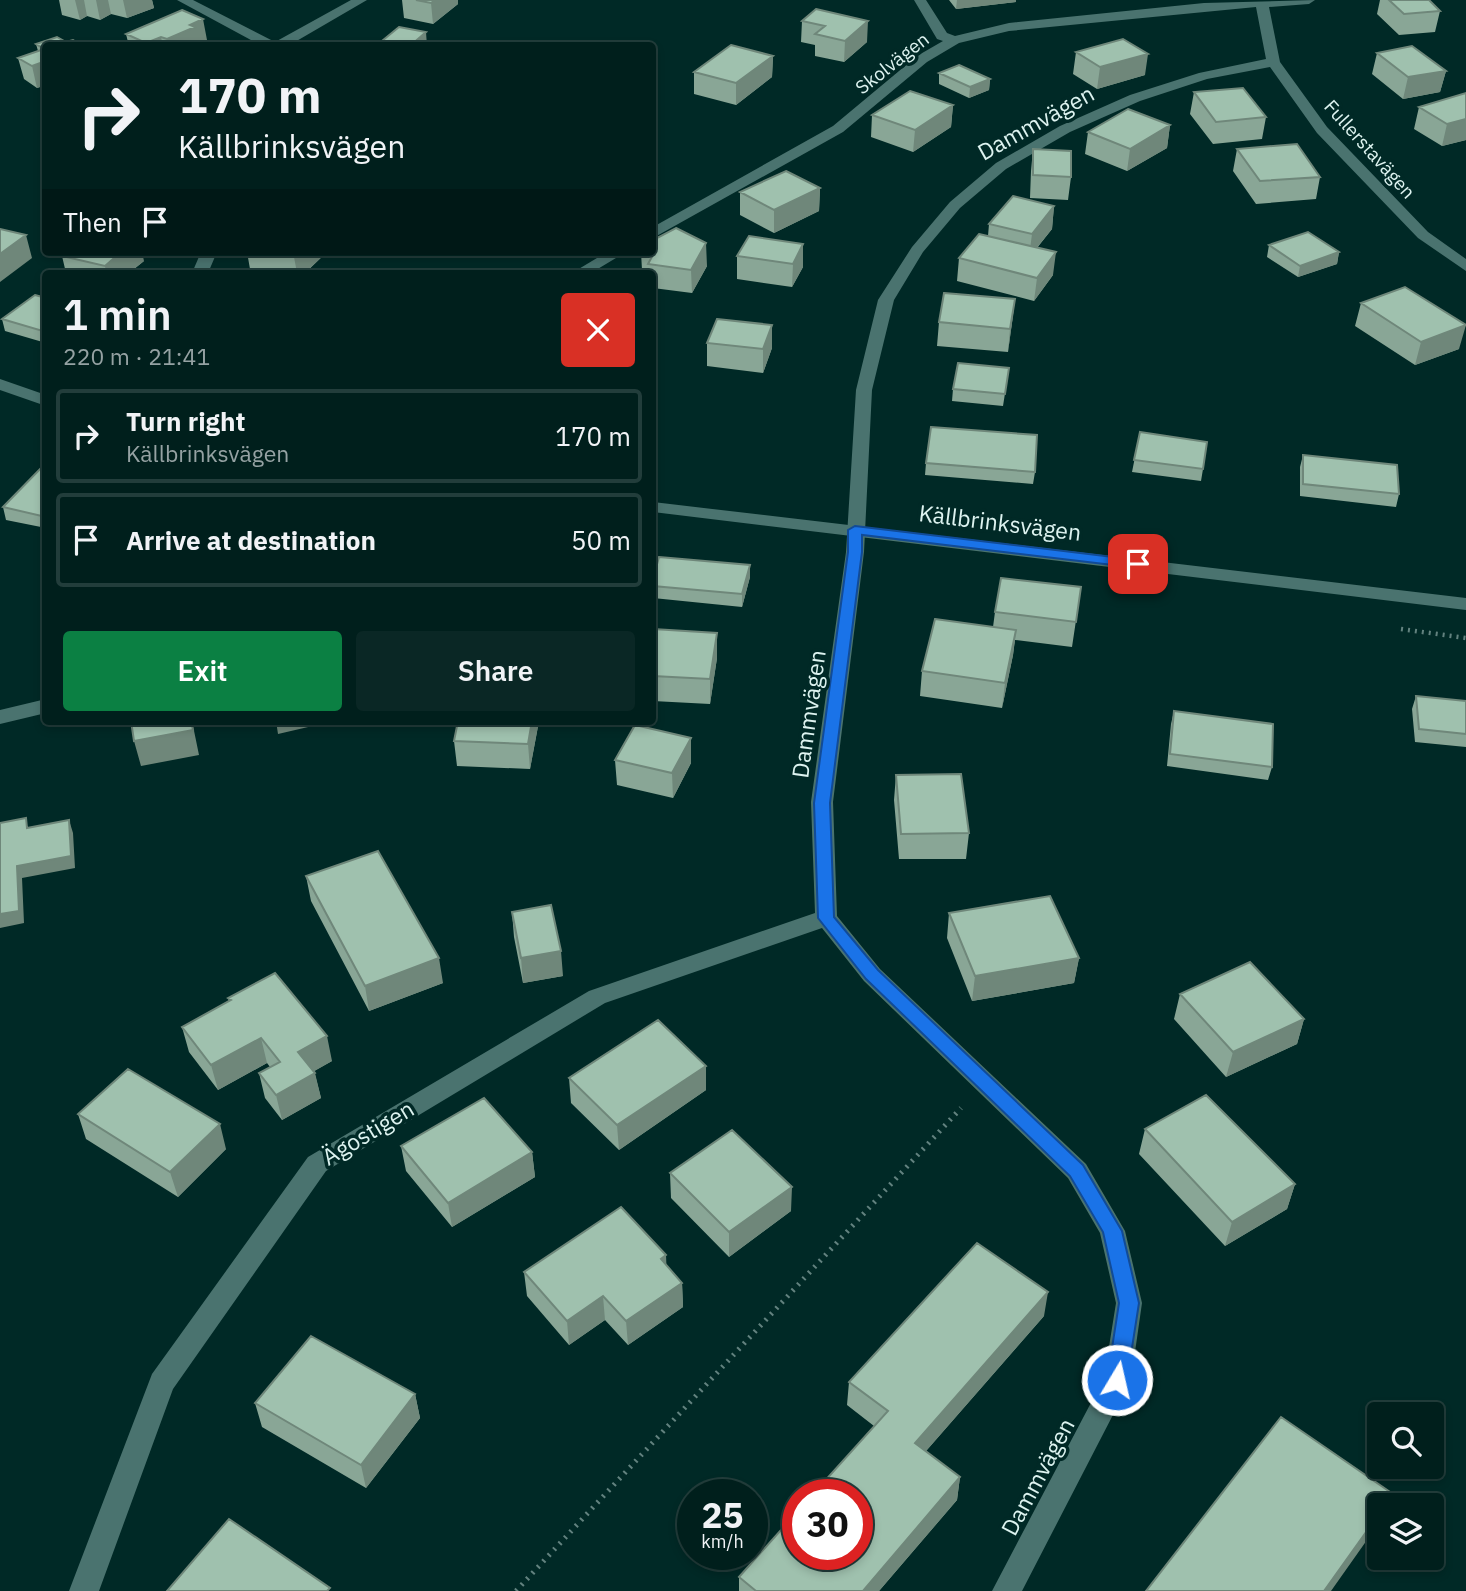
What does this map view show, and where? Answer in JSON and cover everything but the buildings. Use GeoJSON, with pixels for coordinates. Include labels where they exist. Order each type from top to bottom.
{"type":"FeatureCollection","features":[{"type":"Feature","properties":{"kind":"street"},"geometry":{"type":"LineString","coordinates":[[183,0],[267,42]]}},
{"type":"Feature","properties":{"kind":"street"},"geometry":{"type":"LineString","coordinates":[[282,42],[361,0]]}},
{"type":"Feature","properties":{"kind":"street"},"geometry":{"type":"LineString","coordinates":[[920,0],[929,19],[942,36],[954,40]]}},
{"type":"Feature","properties":{"kind":"street","name":"Skolvägen"},"geometry":{"type":"LineString","coordinates":[[656,231],[838,130],[922,59],[954,40],[1009,27],[1203,6],[1309,0]]}},
{"type":"Feature","properties":{"kind":"street","name":"Fullerstavägen"},"geometry":{"type":"LineString","coordinates":[[1260,2],[1273,62],[1322,130],[1423,235],[1466,267]]}},
{"type":"Feature","properties":{"kind":"street","name":"Dammvägen"},"geometry":{"type":"LineString","coordinates":[[1007,1591],[1117,1380],[1129,1303],[1112,1231],[1077,1171],[872,975],[826,918],[822,803],[855,552],[864,390],[887,300],[918,250],[955,205],[1001,166],[1065,130],[1135,98],[1204,76],[1273,62]]}},
{"type":"Feature","properties":{"kind":"street"},"geometry":{"type":"LineString","coordinates":[[585,270],[611,256]]}},
{"type":"Feature","properties":{"kind":"street"},"geometry":{"type":"LineString","coordinates":[[0,384],[42,400]]}},
{"type":"Feature","properties":{"kind":"street","name":"Källbrinksvägen"},"geometry":{"type":"LineString","coordinates":[[656,507],[1466,604]]}},
{"type":"Feature","properties":{"kind":"street"},"geometry":{"type":"LineString","coordinates":[[0,718],[42,707]]}},
{"type":"Feature","properties":{"kind":"street","name":"Ägostigen"},"geometry":{"type":"LineString","coordinates":[[83,1591],[162,1383],[317,1164],[597,997],[826,918]]}},
{"type":"Feature","properties":{"kind":"path"},"geometry":{"type":"LineString","coordinates":[[516,1591],[985,1082]]}},
{"type":"Feature","properties":{"kind":"route"},"geometry":{"type":"LineString","coordinates":[[1117,1380],[1129,1303],[1112,1231],[1077,1171],[872,975],[826,918],[822,803],[855,552],[855,530],[1138,564]]}}]}
